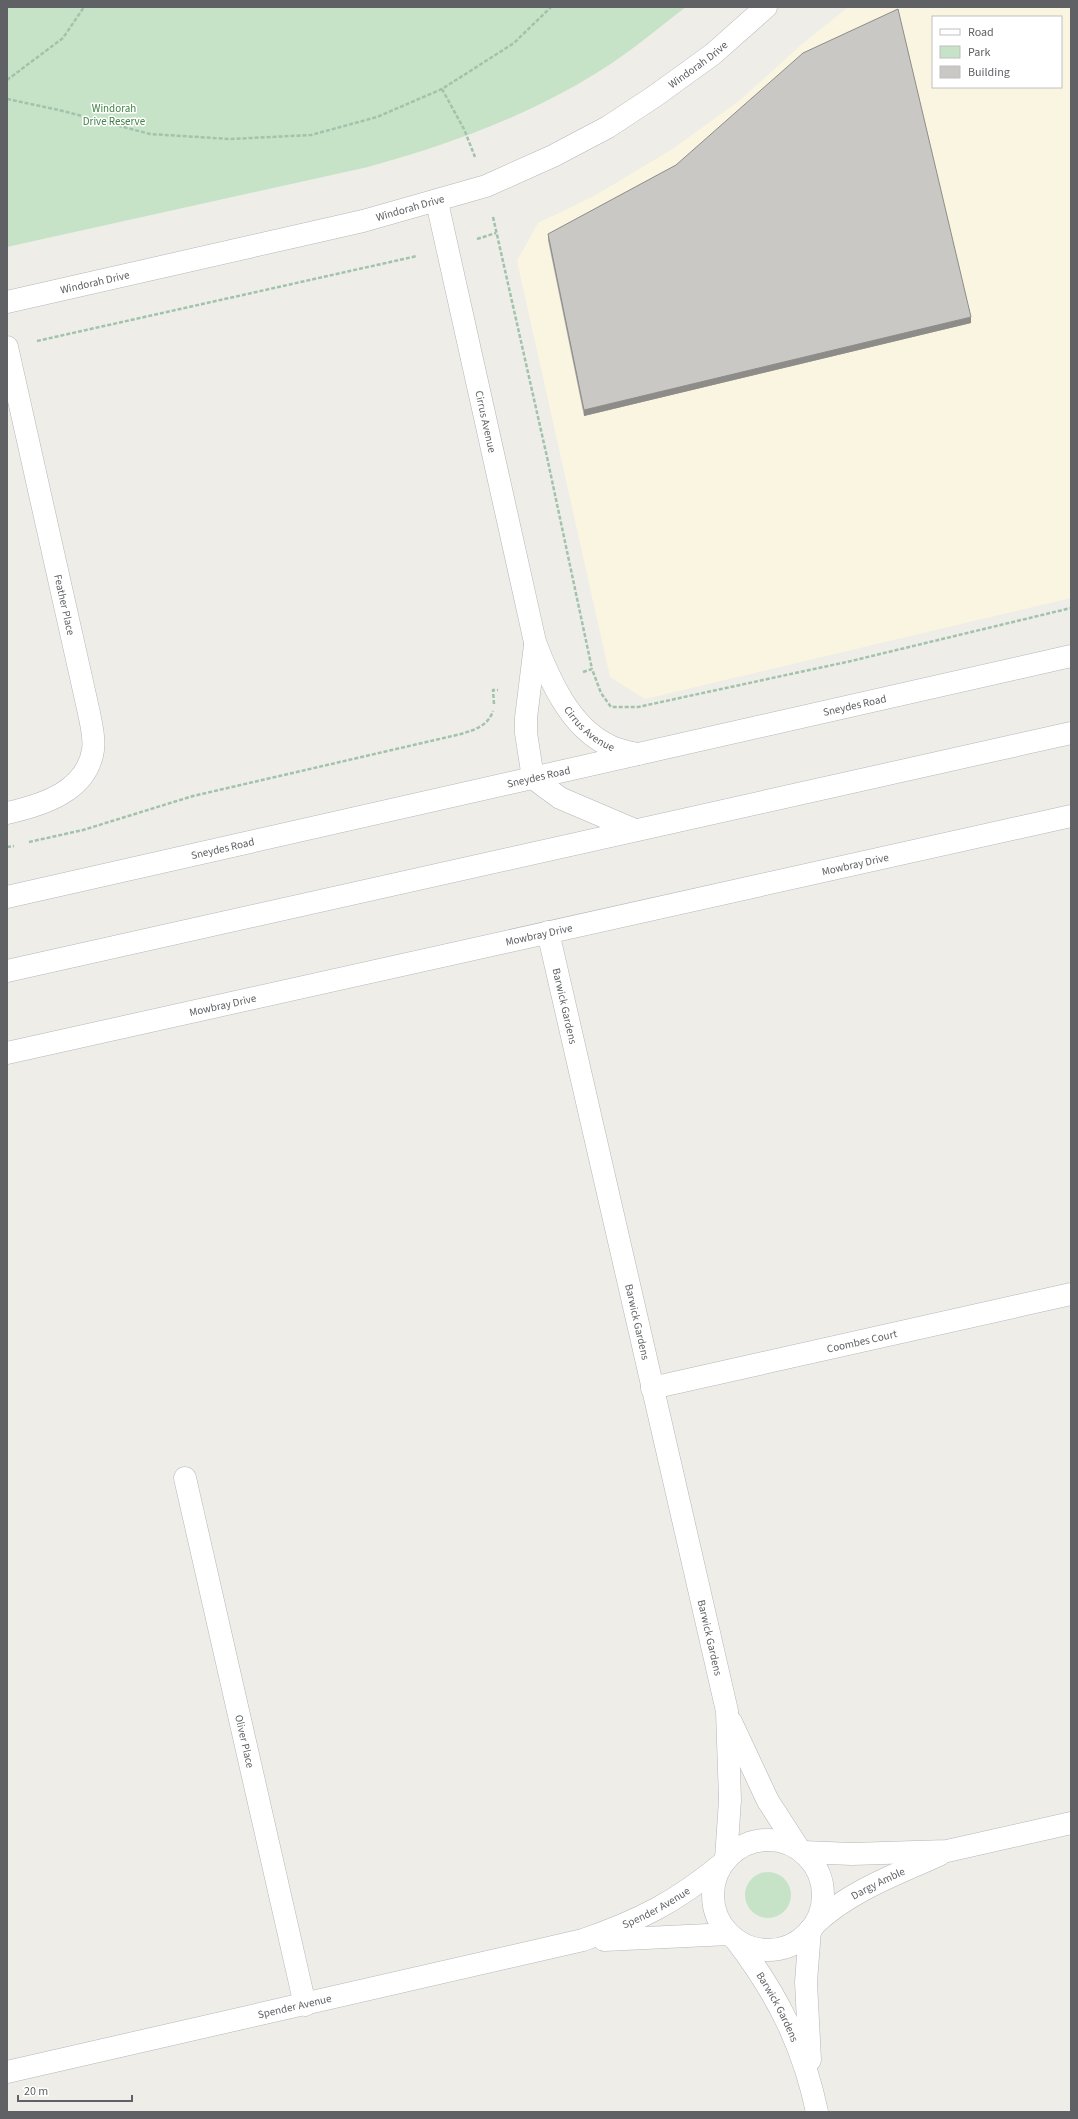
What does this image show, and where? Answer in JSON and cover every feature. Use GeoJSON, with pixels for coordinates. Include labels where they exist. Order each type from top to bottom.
{"type":"FeatureCollection","features":[{"type":"Feature","properties":{"kind":"street","name":"Windorah Drive"},"geometry":{"type":"LineString","coordinates":[[7,302],[364,221],[437,202],[486,186],[553,156],[614,123],[655,96],[713,54],[766,7]]}},
{"type":"Feature","properties":{"kind":"street","name":"Cirrus Avenue"},"geometry":{"type":"LineString","coordinates":[[437,202],[535,642],[557,688],[569,709],[584,728],[609,746],[638,754]]}},
{"type":"Feature","properties":{"kind":"street","name":"Feather Place"},"geometry":{"type":"LineString","coordinates":[[7,348],[89,713],[94,748],[90,763],[82,776],[57,798],[7,813]]}},
{"type":"Feature","properties":{"kind":"street","name":"Cirrus Avenue"},"geometry":{"type":"LineString","coordinates":[[533,778],[526,733],[526,718],[535,642]]}},
{"type":"Feature","properties":{"kind":"street","name":"Sneydes Road"},"geometry":{"type":"LineString","coordinates":[[7,897],[1071,656]]}},
{"type":"Feature","properties":{"kind":"street"},"geometry":{"type":"LineString","coordinates":[[7,971],[1071,733]]}},
{"type":"Feature","properties":{"kind":"street"},"geometry":{"type":"LineString","coordinates":[[533,778],[560,798],[635,830]]}},
{"type":"Feature","properties":{"kind":"street","name":"Mowbray Drive"},"geometry":{"type":"LineString","coordinates":[[7,1053],[1071,816]]}},
{"type":"Feature","properties":{"kind":"street","name":"Barwick Gardens"},"geometry":{"type":"LineString","coordinates":[[548,932],[727,1711],[730,1800],[724,1861]]}},
{"type":"Feature","properties":{"kind":"street","name":"Coombes Court"},"geometry":{"type":"LineString","coordinates":[[652,1388],[1071,1294]]}},
{"type":"Feature","properties":{"kind":"street","name":"Oliver Place"},"geometry":{"type":"LineString","coordinates":[[185,1478],[305,2005]]}},
{"type":"Feature","properties":{"kind":"street","name":"Barwick Gardens"},"geometry":{"type":"LineString","coordinates":[[727,1711],[768,1801],[801,1851]]}},
{"type":"Feature","properties":{"kind":"street","name":"Dargy Amble"},"geometry":{"type":"LineString","coordinates":[[801,1851],[852,1854],[947,1851],[1071,1823]]}},
{"type":"Feature","properties":{"kind":"street"},"geometry":{"type":"LineString","coordinates":[[765,1840],[783,1842],[801,1851],[813,1863],[823,1887],[822,1906],[813,1927],[795,1942],[786,1947],[770,1950],[752,1947],[732,1936],[719,1920],[713,1902],[714,1882],[724,1861],[741,1847],[765,1840]]}},
{"type":"Feature","properties":{"kind":"street","name":"Dargy Amble"},"geometry":{"type":"LineString","coordinates":[[813,1927],[832,1907],[947,1851]]}},
{"type":"Feature","properties":{"kind":"street","name":"Spender Avenue"},"geometry":{"type":"LineString","coordinates":[[7,2072],[305,2005],[583,1940],[626,1925],[676,1899],[694,1887],[724,1861]]}},
{"type":"Feature","properties":{"kind":"street","name":"Barwick Gardens"},"geometry":{"type":"LineString","coordinates":[[810,2081],[806,1982],[813,1927]]}},
{"type":"Feature","properties":{"kind":"street","name":"Barwick Gardens"},"geometry":{"type":"LineString","coordinates":[[732,1936],[772,1991],[795,2040],[810,2081],[817,2112]]}},
{"type":"Feature","properties":{"kind":"street","name":"Spender Avenue"},"geometry":{"type":"LineString","coordinates":[[583,1940],[732,1936]]}},
{"type":"Feature","properties":{"kind":"path"},"geometry":{"type":"LineString","coordinates":[[7,80],[64,38],[84,7]]}},
{"type":"Feature","properties":{"kind":"path"},"geometry":{"type":"LineString","coordinates":[[7,99],[58,110],[150,134],[230,139],[311,135],[377,117],[442,89],[514,43],[551,7]]}},
{"type":"Feature","properties":{"kind":"path"},"geometry":{"type":"LineString","coordinates":[[442,89],[464,129],[486,186],[547,457],[592,670]]}},
{"type":"Feature","properties":{"kind":"path"},"geometry":{"type":"LineString","coordinates":[[7,348],[447,250],[496,232]]}},
{"type":"Feature","properties":{"kind":"shaded area"},"geometry":{"type":"Polygon","coordinates":[[[848,7],[1071,7],[1071,598],[645,699],[610,677],[517,261],[538,223],[594,196],[671,150],[739,101],[800,46],[848,7]]]}},
{"type":"Feature","properties":{"kind":"green space","name":"Windorah Drive Reserve"},"geometry":{"type":"Polygon","coordinates":[[[7,7],[686,7],[621,57],[571,88],[515,116],[457,139],[368,167],[7,247],[7,7]]]}},
{"type":"Feature","properties":{"kind":"green space"},"geometry":{"type":"Polygon","coordinates":[[[768,1872],[781,1876],[787,1882],[791,1895],[787,1908],[781,1914],[768,1918],[755,1914],[749,1908],[745,1895],[749,1882],[755,1876],[768,1872]]]}},
{"type":"Feature","properties":{"kind":"building"},"geometry":{"type":"Polygon","coordinates":[[[898,9],[971,317],[584,410],[548,234],[676,165],[803,53],[898,9]]]}}]}
